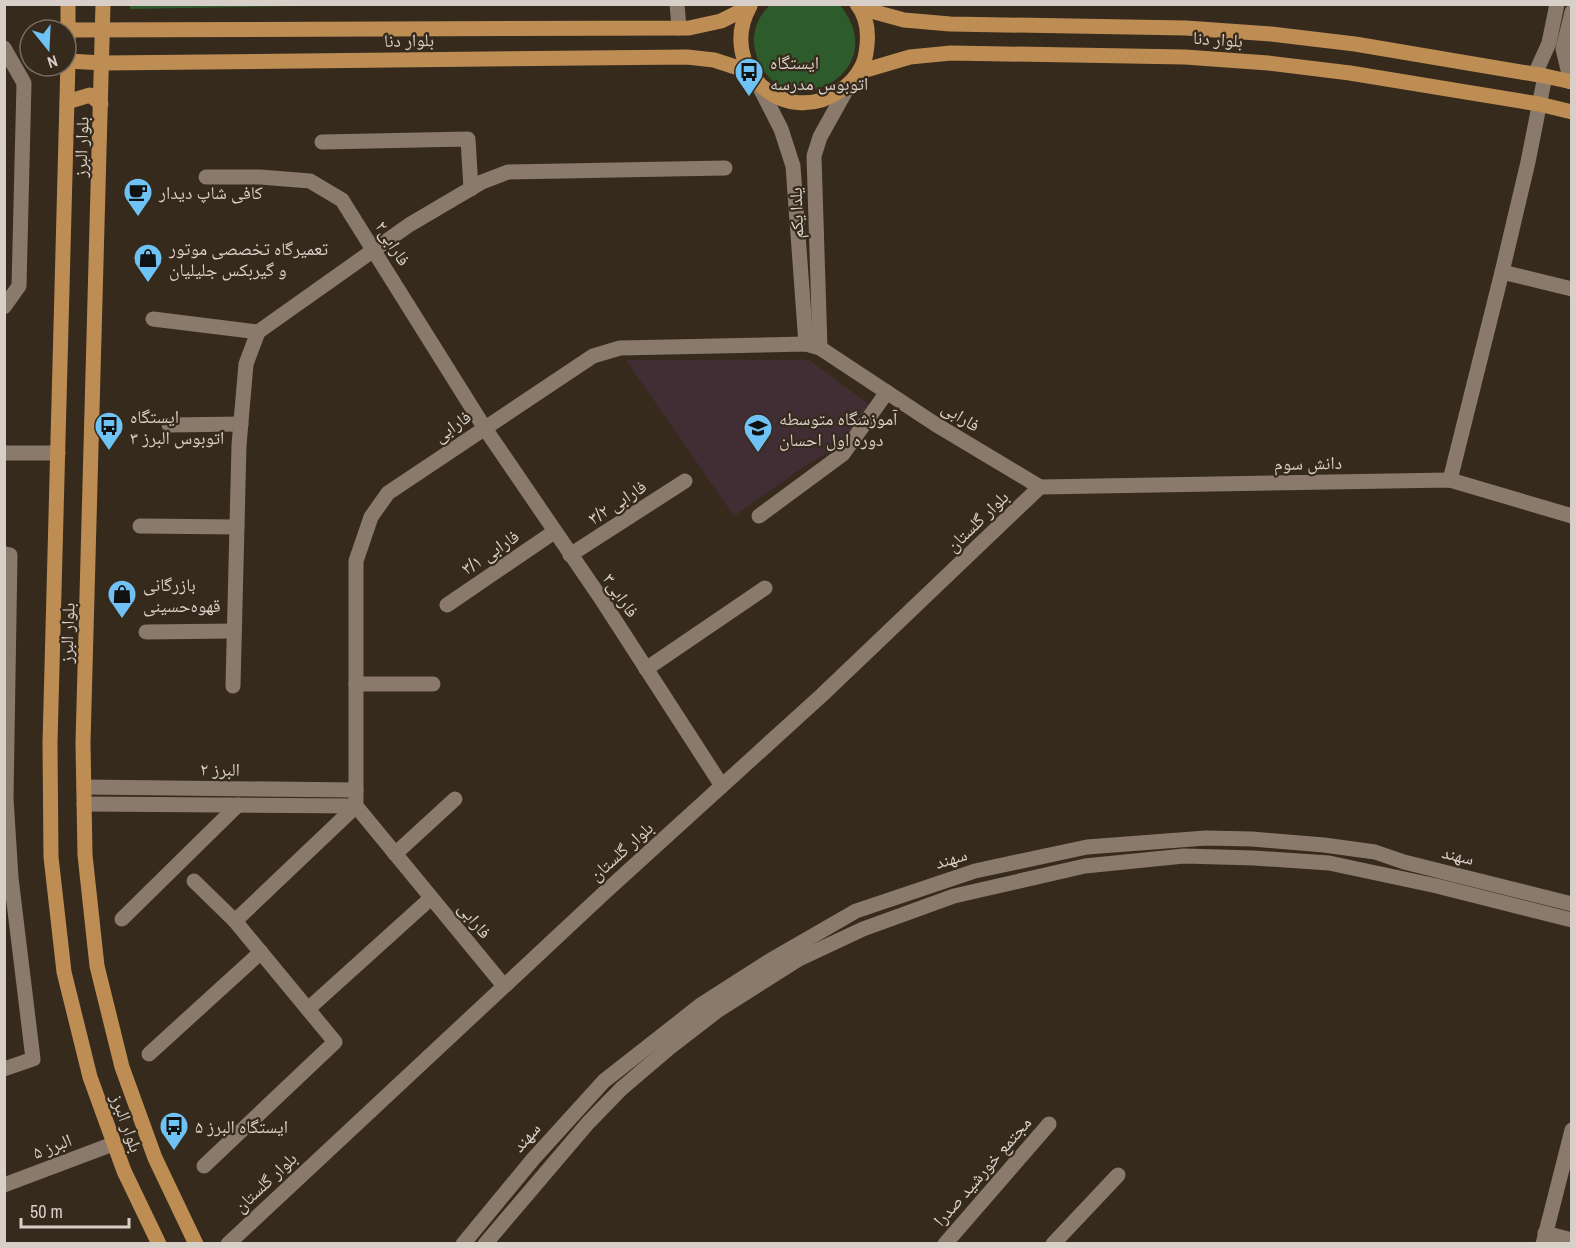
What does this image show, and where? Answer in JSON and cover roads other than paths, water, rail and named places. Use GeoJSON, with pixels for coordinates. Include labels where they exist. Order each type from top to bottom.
{"type":"FeatureCollection","features":[{"type":"Feature","properties":{"kind":"main road","name":"بلوار البرز"},"geometry":{"type":"LineString","coordinates":[[103,4],[84,720],[85,855],[97,966],[122,1067],[155,1158],[196,1244]]}},
{"type":"Feature","properties":{"kind":"main road","name":"بلوار دنا"},"geometry":{"type":"LineString","coordinates":[[78,30],[689,28],[721,21],[750,6]]}},
{"type":"Feature","properties":{"kind":"main road"},"geometry":{"type":"LineString","coordinates":[[750,6],[742,23],[740,39],[742,56],[748,71],[758,84],[774,96],[793,102],[813,102],[832,96],[849,85],[859,72],[866,56],[868,40],[866,23],[859,6]]}},
{"type":"Feature","properties":{"kind":"main road","name":"بلوار دنا"},"geometry":{"type":"LineString","coordinates":[[859,6],[904,20],[950,24],[1186,28],[1271,34],[1355,44],[1571,82]]}},
{"type":"Feature","properties":{"kind":"main road","name":"بلوار دنا"},"geometry":{"type":"LineString","coordinates":[[859,72],[910,57],[951,53],[1185,57],[1268,63],[1350,73],[1539,104],[1572,112]]}},
{"type":"Feature","properties":{"kind":"main road","name":"بلوار دنا"},"geometry":{"type":"LineString","coordinates":[[78,62],[687,57],[714,60],[748,71]]}},
{"type":"Feature","properties":{"kind":"main road","name":"بلوار البرز"},"geometry":{"type":"LineString","coordinates":[[68,78],[50,743],[51,858],[64,972],[90,1077],[124,1171],[159,1244]]}},
{"type":"Feature","properties":{"kind":"main road"},"geometry":{"type":"LineString","coordinates":[[67,102],[90,95],[102,104]]}},
{"type":"Feature","properties":{"kind":"street"},"geometry":{"type":"LineString","coordinates":[[677,4],[680,28]]}},
{"type":"Feature","properties":{"kind":"street"},"geometry":{"type":"LineString","coordinates":[[1450,480],[1528,162],[1539,104],[1540,75],[1557,4]]}},
{"type":"Feature","properties":{"kind":"street"},"geometry":{"type":"LineString","coordinates":[[1571,82],[1563,49],[1572,12]]}},
{"type":"Feature","properties":{"kind":"street"},"geometry":{"type":"LineString","coordinates":[[4,48],[24,82],[19,286],[4,308]]}},
{"type":"Feature","properties":{"kind":"street","name":"یلدا یکم"},"geometry":{"type":"LineString","coordinates":[[758,84],[781,129],[793,166],[813,346]]}},
{"type":"Feature","properties":{"kind":"street","name":"یلدا یکم"},"geometry":{"type":"LineString","coordinates":[[813,346],[814,156],[820,137],[849,85]]}},
{"type":"Feature","properties":{"kind":"street"},"geometry":{"type":"LineString","coordinates":[[322,142],[468,139],[471,189]]}},
{"type":"Feature","properties":{"kind":"street"},"geometry":{"type":"LineString","coordinates":[[233,686],[241,424],[246,364],[258,332],[409,225],[471,189],[508,172],[725,168]]}},
{"type":"Feature","properties":{"kind":"street","name":"فارابی۲"},"geometry":{"type":"LineString","coordinates":[[206,177],[260,177],[310,181],[342,200],[484,427]]}},
{"type":"Feature","properties":{"kind":"street"},"geometry":{"type":"LineString","coordinates":[[1502,272],[1572,289]]}},
{"type":"Feature","properties":{"kind":"street"},"geometry":{"type":"LineString","coordinates":[[153,319],[258,332]]}},
{"type":"Feature","properties":{"kind":"street","name":"فارابی"},"geometry":{"type":"LineString","coordinates":[[504,986],[395,854],[356,798],[356,561],[371,517],[388,493],[593,356],[620,348],[813,346],[1040,487]]}},
{"type":"Feature","properties":{"kind":"street"},"geometry":{"type":"LineString","coordinates":[[759,516],[843,454],[886,392]]}},
{"type":"Feature","properties":{"kind":"street"},"geometry":{"type":"LineString","coordinates":[[169,425],[241,424]]}},
{"type":"Feature","properties":{"kind":"street","name":"فارابی۳"},"geometry":{"type":"LineString","coordinates":[[484,427],[600,597],[722,786]]}},
{"type":"Feature","properties":{"kind":"street"},"geometry":{"type":"LineString","coordinates":[[4,453],[58,453]]}},
{"type":"Feature","properties":{"kind":"street","name":"دانش سوم"},"geometry":{"type":"LineString","coordinates":[[1040,487],[1450,480],[1572,516]]}},
{"type":"Feature","properties":{"kind":"street","name":"فارابی ۳/۲"},"geometry":{"type":"LineString","coordinates":[[570,555],[686,481]]}},
{"type":"Feature","properties":{"kind":"street","name":"بلوار گلستان"},"geometry":{"type":"LineString","coordinates":[[228,1244],[504,986],[831,687],[1040,487]]}},
{"type":"Feature","properties":{"kind":"street"},"geometry":{"type":"LineString","coordinates":[[140,525],[237,527]]}},
{"type":"Feature","properties":{"kind":"street","name":"فارابی ۳/۱"},"geometry":{"type":"LineString","coordinates":[[447,605],[554,532]]}},
{"type":"Feature","properties":{"kind":"street"},"geometry":{"type":"LineString","coordinates":[[4,1069],[33,1059],[8,868],[6,798],[8,554]]}},
{"type":"Feature","properties":{"kind":"street"},"geometry":{"type":"LineString","coordinates":[[646,669],[765,588]]}},
{"type":"Feature","properties":{"kind":"street"},"geometry":{"type":"LineString","coordinates":[[146,632],[234,631]]}},
{"type":"Feature","properties":{"kind":"street"},"geometry":{"type":"LineString","coordinates":[[356,684],[433,684]]}},
{"type":"Feature","properties":{"kind":"street","name":"البرز ۲"},"geometry":{"type":"LineString","coordinates":[[84,787],[356,798]]}},
{"type":"Feature","properties":{"kind":"street"},"geometry":{"type":"LineString","coordinates":[[235,921],[356,798]]}},
{"type":"Feature","properties":{"kind":"street","name":"البرز ۲"},"geometry":{"type":"LineString","coordinates":[[84,804],[238,805],[356,798]]}},
{"type":"Feature","properties":{"kind":"street"},"geometry":{"type":"LineString","coordinates":[[395,854],[455,799]]}},
{"type":"Feature","properties":{"kind":"street"},"geometry":{"type":"LineString","coordinates":[[122,919],[238,805]]}},
{"type":"Feature","properties":{"kind":"street","name":"سهند"},"geometry":{"type":"LineString","coordinates":[[463,1244],[534,1158],[604,1081],[702,1004],[771,960],[856,911],[975,871],[1086,847],[1206,838],[1252,839],[1375,852],[1404,862],[1572,904]]}},
{"type":"Feature","properties":{"kind":"street","name":"سهند"},"geometry":{"type":"LineString","coordinates":[[485,1244],[588,1123],[621,1089],[717,1011],[799,959],[863,929],[954,896],[1085,866],[1184,856],[1254,858],[1329,863],[1437,886],[1572,920]]}},
{"type":"Feature","properties":{"kind":"street"},"geometry":{"type":"LineString","coordinates":[[194,881],[235,921],[335,1042],[204,1166]]}},
{"type":"Feature","properties":{"kind":"street"},"geometry":{"type":"LineString","coordinates":[[308,1009],[431,898]]}},
{"type":"Feature","properties":{"kind":"street"},"geometry":{"type":"LineString","coordinates":[[149,1054],[261,952]]}},
{"type":"Feature","properties":{"kind":"street","name":"مجتمع خورشید صدرا"},"geometry":{"type":"LineString","coordinates":[[945,1244],[1049,1124]]}},
{"type":"Feature","properties":{"kind":"street"},"geometry":{"type":"LineString","coordinates":[[1572,1130],[1568,1161],[1544,1238],[1572,1240]]}},
{"type":"Feature","properties":{"kind":"street","name":"البرز ۵"},"geometry":{"type":"LineString","coordinates":[[4,1185],[113,1143]]}},
{"type":"Feature","properties":{"kind":"street"},"geometry":{"type":"LineString","coordinates":[[1053,1244],[1118,1175]]}},
{"type":"Feature","properties":{"kind":"place","name":"ایستگاه اتوبوس مدرسه"},"geometry":{"type":"Point","coordinates":[749,98]}},
{"type":"Feature","properties":{"kind":"place","name":"کافی شاپ دیدار"},"geometry":{"type":"Point","coordinates":[138,218]}},
{"type":"Feature","properties":{"kind":"place","name":"تعمیرگاه تخصصی موتور و گیربکس جلیلیان"},"geometry":{"type":"Point","coordinates":[148,284]}},
{"type":"Feature","properties":{"kind":"place","name":"ایستگاه اتوبوس البرز ۳"},"geometry":{"type":"Point","coordinates":[109,452]}},
{"type":"Feature","properties":{"kind":"place","name":"آموزشگاه متوسطه دوره اول احسان"},"geometry":{"type":"Point","coordinates":[758,454]}},
{"type":"Feature","properties":{"kind":"place","name":"بازرگانی قهوه‌حسینی"},"geometry":{"type":"Point","coordinates":[122,620]}},
{"type":"Feature","properties":{"kind":"place","name":"ایستگاه البرز ۵"},"geometry":{"type":"Point","coordinates":[174,1152]}}]}
